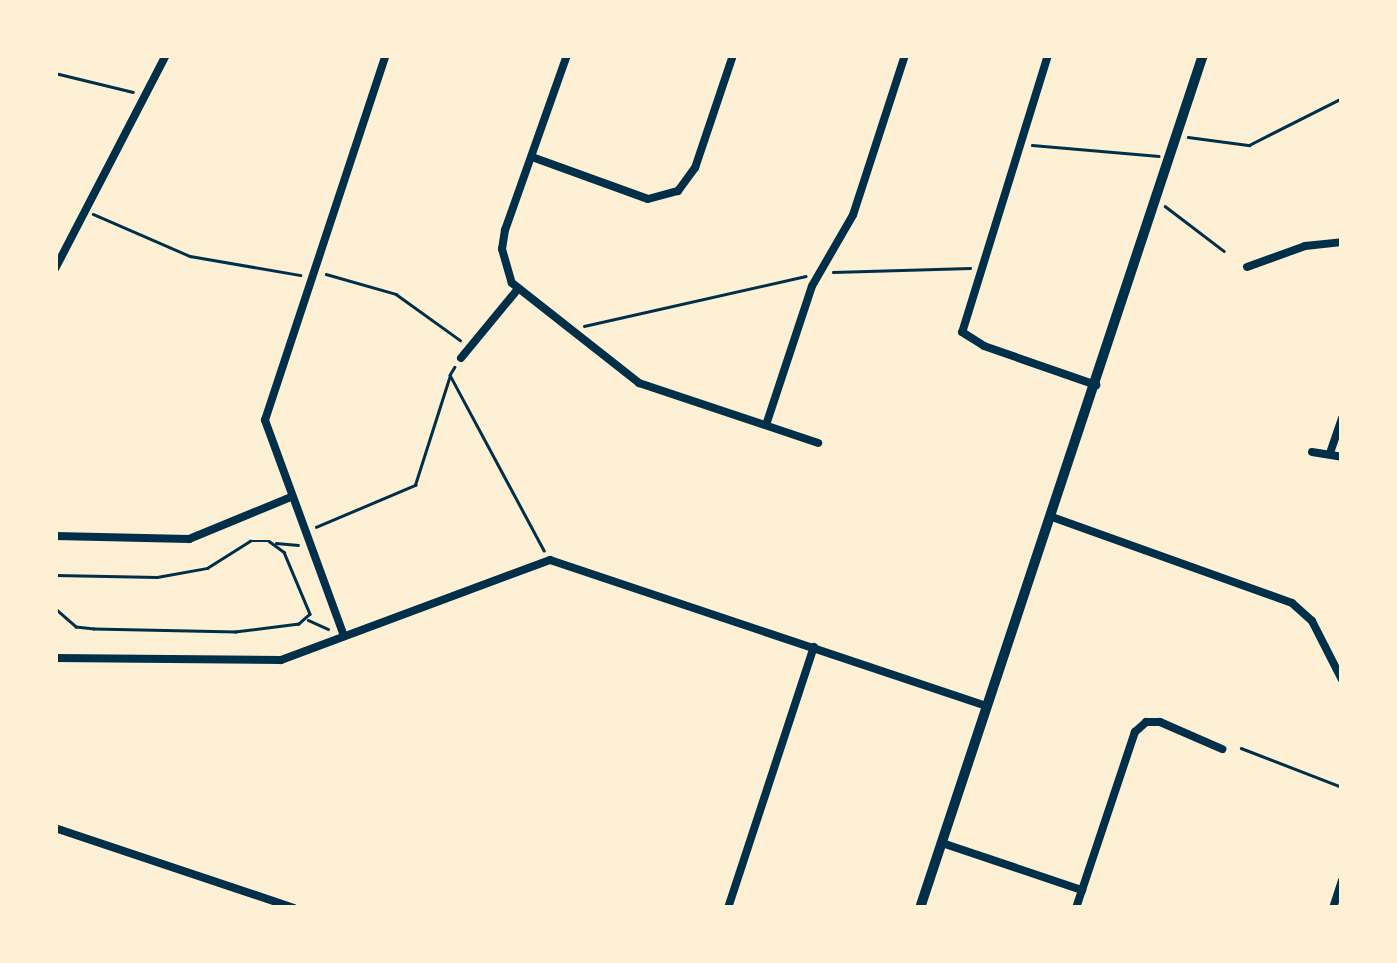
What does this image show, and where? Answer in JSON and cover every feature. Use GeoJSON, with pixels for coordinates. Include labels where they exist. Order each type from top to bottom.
{"type":"FeatureCollection","features":[{"type":"Feature","properties":{"kind":"street"},"geometry":{"type":"LineString","coordinates":[[55,268],[166,55]]}},
{"type":"Feature","properties":{"kind":"street"},"geometry":{"type":"LineString","coordinates":[[344,636],[265,420],[386,55]]}},
{"type":"Feature","properties":{"kind":"street"},"geometry":{"type":"LineString","coordinates":[[566,55],[502,248],[517,290],[639,383],[818,443]]}},
{"type":"Feature","properties":{"kind":"street"},"geometry":{"type":"LineString","coordinates":[[532,157],[648,200],[678,192],[695,168],[734,55]]}},
{"type":"Feature","properties":{"kind":"street"},"geometry":{"type":"LineString","coordinates":[[766,425],[820,273],[854,215],[906,55]]}},
{"type":"Feature","properties":{"kind":"street"},"geometry":{"type":"LineString","coordinates":[[1048,55],[962,325],[967,338],[1096,385]]}},
{"type":"Feature","properties":{"kind":"street"},"geometry":{"type":"LineString","coordinates":[[920,908],[1203,55]]}},
{"type":"Feature","properties":{"kind":"street"},"geometry":{"type":"LineString","coordinates":[[1246,267],[1305,246],[1342,242]]}},
{"type":"Feature","properties":{"kind":"street"},"geometry":{"type":"LineString","coordinates":[[461,358],[517,290]]}},
{"type":"Feature","properties":{"kind":"street"},"geometry":{"type":"LineString","coordinates":[[1330,453],[1342,418]]}},
{"type":"Feature","properties":{"kind":"street"},"geometry":{"type":"LineString","coordinates":[[1312,452],[1342,457]]}},
{"type":"Feature","properties":{"kind":"street"},"geometry":{"type":"LineString","coordinates":[[55,536],[189,539],[291,498]]}},
{"type":"Feature","properties":{"kind":"street"},"geometry":{"type":"LineString","coordinates":[[1052,517],[1292,603],[1312,621],[1342,680]]}},
{"type":"Feature","properties":{"kind":"street"},"geometry":{"type":"LineString","coordinates":[[55,658],[281,660],[550,560],[986,706]]}},
{"type":"Feature","properties":{"kind":"street"},"geometry":{"type":"LineString","coordinates":[[728,908],[814,648]]}},
{"type":"Feature","properties":{"kind":"street"},"geometry":{"type":"LineString","coordinates":[[1076,908],[1135,732],[1146,722],[1160,722],[1222,749]]}},
{"type":"Feature","properties":{"kind":"street"},"geometry":{"type":"LineString","coordinates":[[55,828],[294,908]]}},
{"type":"Feature","properties":{"kind":"street"},"geometry":{"type":"LineString","coordinates":[[942,843],[1082,890]]}},
{"type":"Feature","properties":{"kind":"street"},"geometry":{"type":"LineString","coordinates":[[1333,908],[1342,880]]}},
{"type":"Feature","properties":{"kind":"street"},"geometry":{"type":"LineString","coordinates":[[258,908],[261,897]]}},
{"type":"Feature","properties":{"kind":"path"},"geometry":{"type":"LineString","coordinates":[[55,73],[133,92]]}},
{"type":"Feature","properties":{"kind":"path"},"geometry":{"type":"LineString","coordinates":[[1177,135],[1248,145],[1342,98]]}},
{"type":"Feature","properties":{"kind":"path"},"geometry":{"type":"LineString","coordinates":[[1021,143],[1170,156]]}},
{"type":"Feature","properties":{"kind":"path"},"geometry":{"type":"LineString","coordinates":[[1156,200],[1224,250]]}},
{"type":"Feature","properties":{"kind":"path"},"geometry":{"type":"LineString","coordinates":[[86,210],[190,256],[312,274],[396,294],[469,347]]}},
{"type":"Feature","properties":{"kind":"path"},"geometry":{"type":"LineString","coordinates":[[566,330],[820,273],[981,268]]}},
{"type":"Feature","properties":{"kind":"path"},"geometry":{"type":"LineString","coordinates":[[304,532],[416,484],[450,375],[461,358]]}},
{"type":"Feature","properties":{"kind":"path"},"geometry":{"type":"LineString","coordinates":[[450,375],[550,560]]}},
{"type":"Feature","properties":{"kind":"path"},"geometry":{"type":"LineString","coordinates":[[55,575],[158,577],[207,568],[250,541],[310,546]]}},
{"type":"Feature","properties":{"kind":"path"},"geometry":{"type":"LineString","coordinates":[[275,543],[293,572],[307,620]]}},
{"type":"Feature","properties":{"kind":"path"},"geometry":{"type":"LineString","coordinates":[[55,587],[55,608],[76,627],[236,632],[307,620],[344,636]]}},
{"type":"Feature","properties":{"kind":"path"},"geometry":{"type":"LineString","coordinates":[[1241,748],[1342,787]]}}]}
